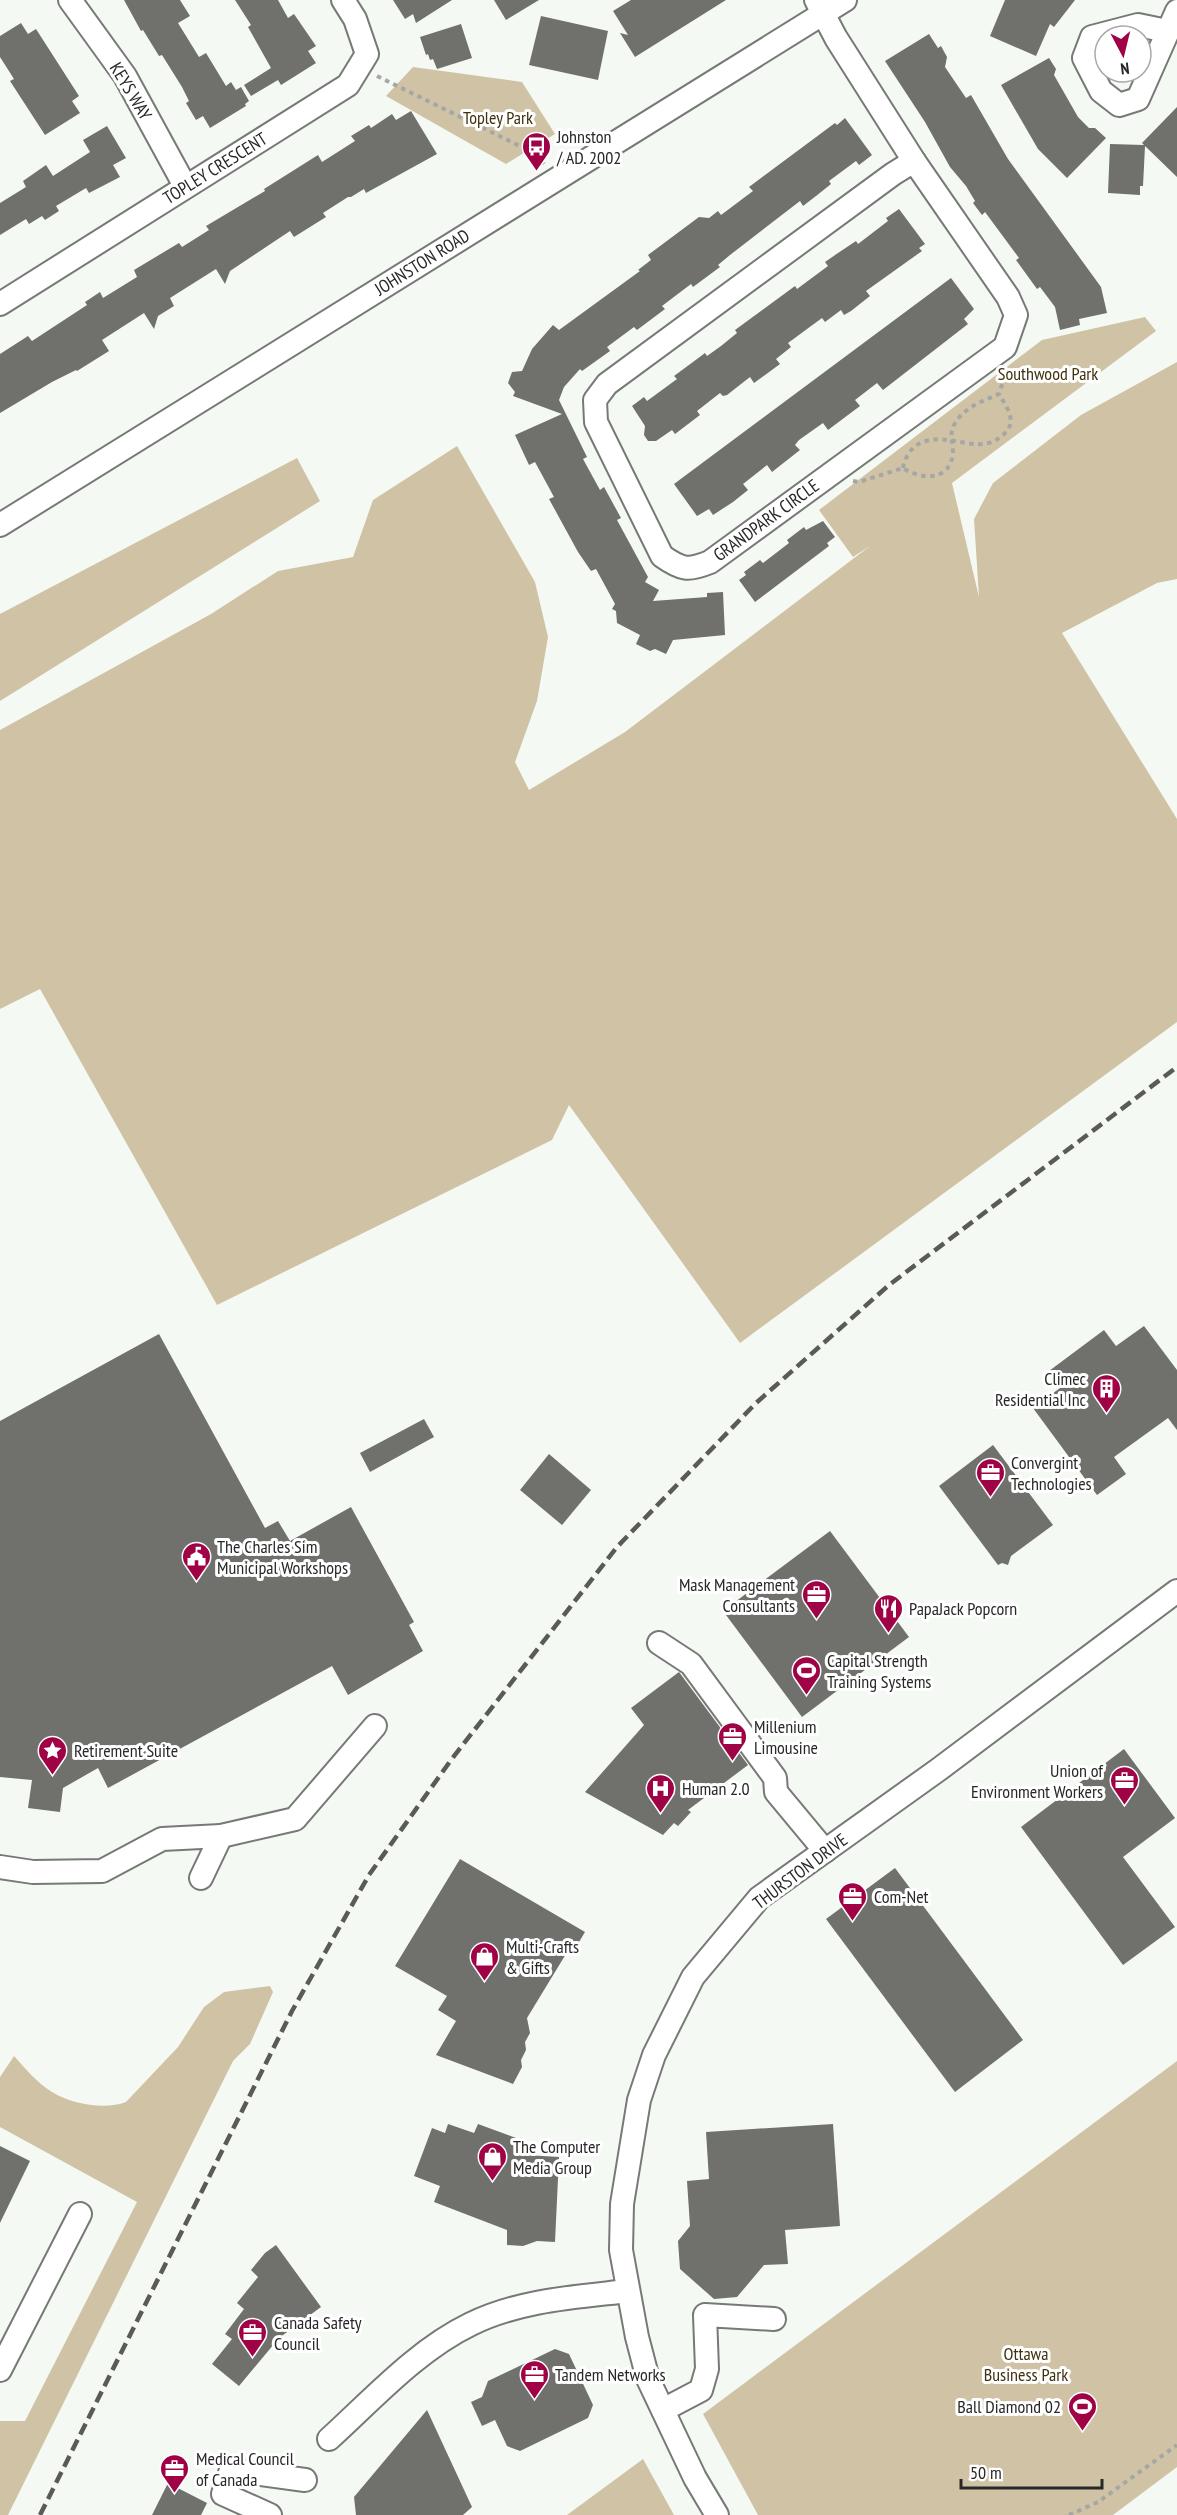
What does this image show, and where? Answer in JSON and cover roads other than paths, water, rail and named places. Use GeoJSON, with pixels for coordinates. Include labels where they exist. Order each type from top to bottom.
{"type":"FeatureCollection","features":[{"type":"Feature","properties":{"kind":"street","name":"KEYS WAY"},"geometry":{"type":"LineString","coordinates":[[70,0],[125,76],[185,186]]}},
{"type":"Feature","properties":{"kind":"street","name":"TOPLEY CRESCENT"},"geometry":{"type":"LineString","coordinates":[[0,304],[348,85],[367,54],[355,19],[343,0]]}},
{"type":"Feature","properties":{"kind":"street","name":"JOHNSTON ROAD"},"geometry":{"type":"LineString","coordinates":[[0,525],[553,181],[820,7],[844,0]]}},
{"type":"Feature","properties":{"kind":"street"},"geometry":{"type":"LineString","coordinates":[[820,7],[914,161]]}},
{"type":"Feature","properties":{"kind":"street","name":"GRANDPARK CIRCLE"},"geometry":{"type":"LineString","coordinates":[[914,161],[1008,297],[1016,315],[1005,347],[710,562],[691,569],[676,566],[662,556],[596,422],[596,400],[606,384],[885,179],[914,161]]}},
{"type":"Feature","properties":{"kind":"street","name":"THURSTON DRIVE"},"geometry":{"type":"LineString","coordinates":[[717,2515],[696,2478],[648,2379],[636,2337],[621,2250],[622,2204],[639,2100],[654,2055],[693,1977],[759,1898],[938,1770],[1177,1591]]}},
{"type":"Feature","properties":{"kind":"street"},"geometry":{"type":"LineString","coordinates":[[659,1643],[691,1664],[775,1778],[776,1792],[825,1851]]}},
{"type":"Feature","properties":{"kind":"street"},"geometry":{"type":"LineString","coordinates":[[0,1868],[33,1872],[102,1870],[162,1839],[221,1836],[296,1819],[375,1726]]}},
{"type":"Feature","properties":{"kind":"street"},"geometry":{"type":"LineString","coordinates":[[201,1878],[221,1836]]}},
{"type":"Feature","properties":{"kind":"street"},"geometry":{"type":"LineString","coordinates":[[0,2370],[80,2214]]}},
{"type":"Feature","properties":{"kind":"street"},"geometry":{"type":"LineString","coordinates":[[329,2439],[423,2354],[471,2324],[510,2310],[556,2299],[628,2291]]}},
{"type":"Feature","properties":{"kind":"street"},"geometry":{"type":"LineString","coordinates":[[663,2410],[701,2390],[707,2369],[705,2315],[774,2319]]}},
{"type":"Feature","properties":{"kind":"street"},"geometry":{"type":"LineString","coordinates":[[270,2515],[223,2494],[231,2470],[306,2480]]}},
{"type":"Feature","properties":{"kind":"railway"},"geometry":{"type":"LineString","coordinates":[[40,2515],[292,2011],[369,1875],[451,1760],[617,1547],[756,1403],[889,1285],[1177,1067]]}},
{"type":"Feature","properties":{"kind":"place","name":"Johnston / AD. 2002"},"geometry":{"type":"Point","coordinates":[536,172]}},
{"type":"Feature","properties":{"kind":"place","name":"Climec Residential Inc"},"geometry":{"type":"Point","coordinates":[1107,1414]}},
{"type":"Feature","properties":{"kind":"place","name":"Convergint Technologies"},"geometry":{"type":"Point","coordinates":[990,1498]}},
{"type":"Feature","properties":{"kind":"place","name":"The Charles Sim Municipal Workshops"},"geometry":{"type":"Point","coordinates":[196,1582]}},
{"type":"Feature","properties":{"kind":"place","name":"Mask Management Consultants"},"geometry":{"type":"Point","coordinates":[816,1620]}},
{"type":"Feature","properties":{"kind":"place","name":"PapaJack Popcorn"},"geometry":{"type":"Point","coordinates":[888,1634]}},
{"type":"Feature","properties":{"kind":"place","name":"Capital Strength Training Systems"},"geometry":{"type":"Point","coordinates":[806,1696]}},
{"type":"Feature","properties":{"kind":"place","name":"Millenium Limousine"},"geometry":{"type":"Point","coordinates":[733,1762]}},
{"type":"Feature","properties":{"kind":"place","name":"Retirement Suite"},"geometry":{"type":"Point","coordinates":[53,1776]}},
{"type":"Feature","properties":{"kind":"place","name":"Union of Environment Workers"},"geometry":{"type":"Point","coordinates":[1124,1806]}},
{"type":"Feature","properties":{"kind":"place","name":"Human 2.0"},"geometry":{"type":"Point","coordinates":[661,1814]}},
{"type":"Feature","properties":{"kind":"place","name":"Com-Net"},"geometry":{"type":"Point","coordinates":[853,1922]}},
{"type":"Feature","properties":{"kind":"place","name":"Multi-Crafts & Gifts"},"geometry":{"type":"Point","coordinates":[485,1982]}},
{"type":"Feature","properties":{"kind":"place","name":"The Computer Media Group"},"geometry":{"type":"Point","coordinates":[492,2182]}},
{"type":"Feature","properties":{"kind":"place","name":"Canada Safety Council"},"geometry":{"type":"Point","coordinates":[253,2358]}},
{"type":"Feature","properties":{"kind":"place","name":"Tandem Networks"},"geometry":{"type":"Point","coordinates":[534,2400]}},
{"type":"Feature","properties":{"kind":"place","name":"Ball Diamond 02"},"geometry":{"type":"Point","coordinates":[1082,2432]}},
{"type":"Feature","properties":{"kind":"place","name":"Medical Council of Canada"},"geometry":{"type":"Point","coordinates":[175,2494]}},
{"type":"Feature","properties":{"kind":"park label","name":"Topley Park"},"geometry":{"type":"Point","coordinates":[498,117]}},
{"type":"Feature","properties":{"kind":"park label","name":"Southwood Park"},"geometry":{"type":"Point","coordinates":[1048,373]}},
{"type":"Feature","properties":{"kind":"park label","name":"Ottawa Business Park"},"geometry":{"type":"Point","coordinates":[1026,2363]}}]}
